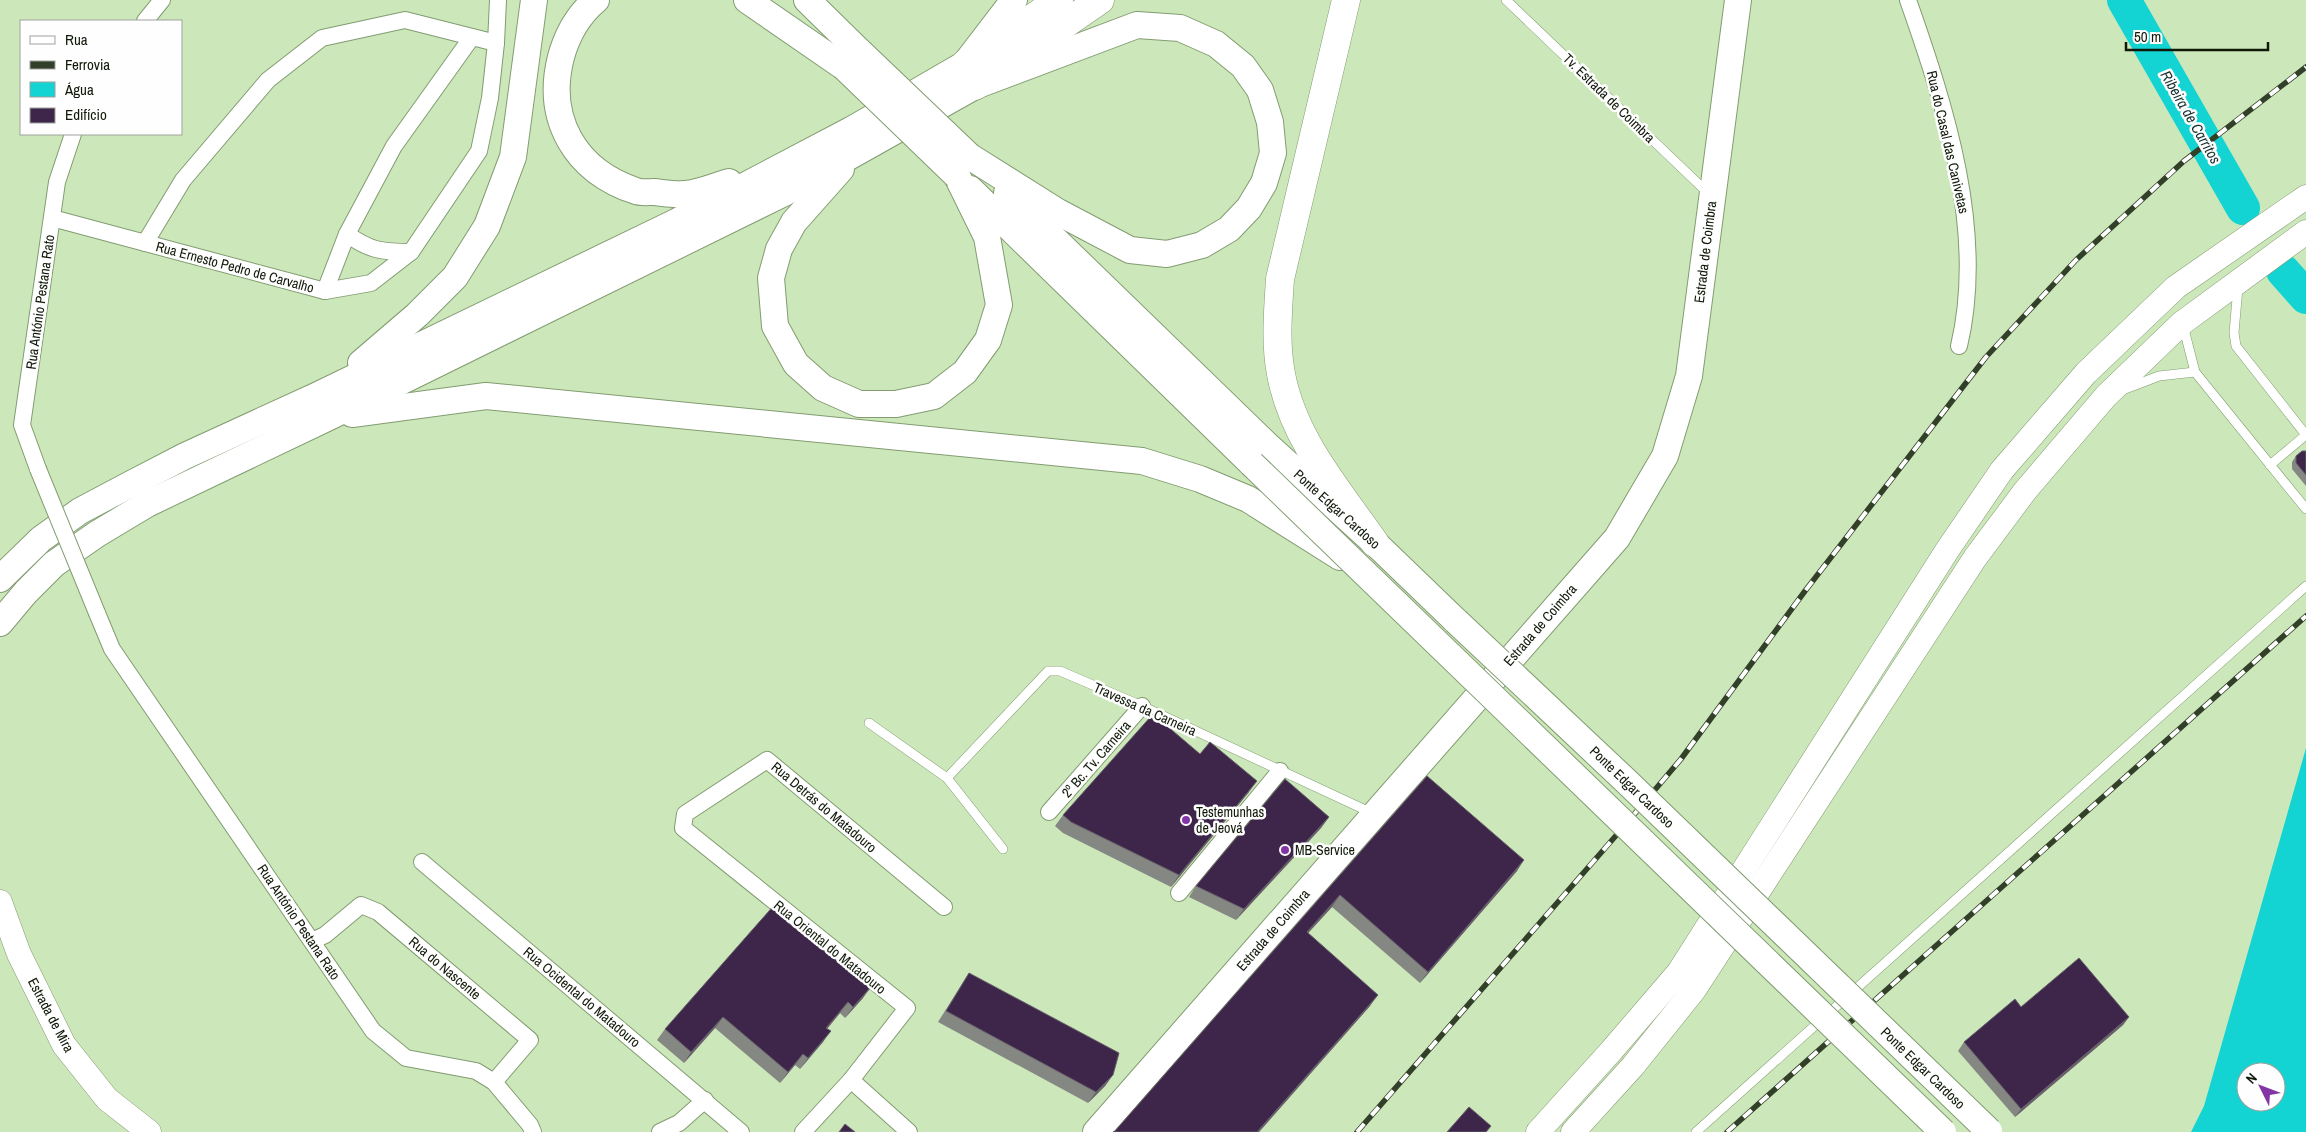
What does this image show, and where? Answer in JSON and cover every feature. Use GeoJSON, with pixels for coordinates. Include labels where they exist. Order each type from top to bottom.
{"type":"FeatureCollection","features":[{"type":"Feature","properties":{"kind":"highway"},"geometry":{"type":"LineString","coordinates":[[970,75],[1059,0]]}},
{"type":"Feature","properties":{"kind":"highway"},"geometry":{"type":"LineString","coordinates":[[970,75],[1100,0]]}},
{"type":"Feature","properties":{"kind":"highway"},"geometry":{"type":"LineString","coordinates":[[1346,0],[1280,279],[1278,322],[1280,373],[1290,410],[1306,445],[1374,543]]}},
{"type":"Feature","properties":{"kind":"main road"},"geometry":{"type":"LineString","coordinates":[[323,406],[376,352],[455,277],[487,226],[513,157],[534,0]]}},
{"type":"Feature","properties":{"kind":"main road"},"geometry":{"type":"LineString","coordinates":[[596,0],[585,9],[566,40],[557,73],[557,106],[564,131],[582,159],[605,178],[637,192],[686,194],[783,167]]}},
{"type":"Feature","properties":{"kind":"main road"},"geometry":{"type":"LineString","coordinates":[[747,0],[852,60]]}},
{"type":"Feature","properties":{"kind":"main road"},"geometry":{"type":"LineString","coordinates":[[774,0],[852,60],[1261,456]]}},
{"type":"Feature","properties":{"kind":"main road"},"geometry":{"type":"LineString","coordinates":[[807,0],[852,60]]}},
{"type":"Feature","properties":{"kind":"main road"},"geometry":{"type":"LineString","coordinates":[[836,0],[852,60]]}},
{"type":"Feature","properties":{"kind":"main road"},"geometry":{"type":"LineString","coordinates":[[0,579],[42,539],[80,511],[186,456],[323,406],[786,192],[854,155],[970,75],[1014,0]]}},
{"type":"Feature","properties":{"kind":"main road","name":"Estrada de Coimbra"},"geometry":{"type":"LineString","coordinates":[[1096,1132],[1617,538],[1664,456],[1689,376],[1738,0]]}},
{"type":"Feature","properties":{"kind":"main road"},"geometry":{"type":"LineString","coordinates":[[0,623],[26,592],[54,564],[96,534],[147,504],[323,406],[783,167],[970,75],[1137,24],[1180,28],[1216,44],[1243,66],[1260,90],[1270,122],[1273,153],[1264,182],[1249,208],[1229,229],[1202,245],[1167,254],[1130,250],[1058,212],[963,166]]}},
{"type":"Feature","properties":{"kind":"main road"},"geometry":{"type":"LineString","coordinates":[[854,155],[794,222],[779,249],[771,278],[775,326],[796,364],[823,388],[859,404],[896,404],[934,396],[966,372],[988,340],[999,304],[987,238],[963,166]]}},
{"type":"Feature","properties":{"kind":"main road"},"geometry":{"type":"LineString","coordinates":[[1538,1132],[1612,1050],[1678,972],[1948,549],[2002,470],[2086,373],[2176,287],[2306,197]]}},
{"type":"Feature","properties":{"kind":"main road"},"geometry":{"type":"LineString","coordinates":[[1573,1132],[1633,1066],[1694,990],[1975,558],[2025,491],[2106,396],[2182,323],[2306,232]]}},
{"type":"Feature","properties":{"kind":"main road"},"geometry":{"type":"LineString","coordinates":[[2176,287],[2178,309],[2182,323]]}},
{"type":"Feature","properties":{"kind":"main road"},"geometry":{"type":"LineString","coordinates":[[323,406],[486,396],[1142,461],[1200,479],[1248,499],[1357,568]]}},
{"type":"Feature","properties":{"kind":"main road","name":"Ponte Edgar Cardoso"},"geometry":{"type":"LineString","coordinates":[[1261,456],[1374,543],[1626,781],[1990,1132]]}},
{"type":"Feature","properties":{"kind":"main road","name":"Ponte Edgar Cardoso"},"geometry":{"type":"LineString","coordinates":[[1261,456],[1357,568],[1943,1132]]}},
{"type":"Feature","properties":{"kind":"main road","name":"Estrada de Mira"},"geometry":{"type":"LineString","coordinates":[[0,902],[19,954],[64,1045],[106,1099],[149,1132]]}},
{"type":"Feature","properties":{"kind":"street"},"geometry":{"type":"LineString","coordinates":[[146,20],[162,0]]}},
{"type":"Feature","properties":{"kind":"street"},"geometry":{"type":"LineString","coordinates":[[325,291],[371,283],[410,252],[479,151],[490,98],[496,43],[498,0]]}},
{"type":"Feature","properties":{"kind":"street","name":"Rua do Casal das Canivetas"},"geometry":{"type":"LineString","coordinates":[[1908,0],[1939,91],[1964,209],[1968,264],[1967,301],[1959,346]]}},
{"type":"Feature","properties":{"kind":"street"},"geometry":{"type":"LineString","coordinates":[[145,243],[183,180],[268,80],[322,38],[406,20],[496,43]]}},
{"type":"Feature","properties":{"kind":"street"},"geometry":{"type":"LineString","coordinates":[[325,291],[347,234],[394,146],[472,37]]}},
{"type":"Feature","properties":{"kind":"street","name":"Rua António Pestana Rato"},"geometry":{"type":"LineString","coordinates":[[72,135],[57,182],[22,425],[112,650],[373,1031],[406,1058],[476,1071],[494,1082],[530,1125],[533,1132]]}},
{"type":"Feature","properties":{"kind":"street","name":"Rua Ernesto Pedro de Carvalho"},"geometry":{"type":"LineString","coordinates":[[52,218],[325,291]]}},
{"type":"Feature","properties":{"kind":"street"},"geometry":{"type":"LineString","coordinates":[[347,234],[363,246],[383,252],[410,252]]}},
{"type":"Feature","properties":{"kind":"street","name":"2º Bc. Tv. Carneira"},"geometry":{"type":"LineString","coordinates":[[1049,812],[1142,706]]}},
{"type":"Feature","properties":{"kind":"street","name":"Rua Detrás do Matadouro"},"geometry":{"type":"LineString","coordinates":[[683,828],[685,814],[767,760],[944,907]]}},
{"type":"Feature","properties":{"kind":"street"},"geometry":{"type":"LineString","coordinates":[[1179,892],[1280,771]]}},
{"type":"Feature","properties":{"kind":"street","name":"Rua Oriental do Matadouro"},"geometry":{"type":"LineString","coordinates":[[683,828],[907,1008],[851,1080]]}},
{"type":"Feature","properties":{"kind":"street","name":"Rua Ocidental do Matadouro"},"geometry":{"type":"LineString","coordinates":[[422,862],[741,1132]]}},
{"type":"Feature","properties":{"kind":"street","name":"Rua do Nascente"},"geometry":{"type":"LineString","coordinates":[[312,942],[325,935],[361,905],[378,912],[530,1040],[494,1082]]}},
{"type":"Feature","properties":{"kind":"street"},"geometry":{"type":"LineString","coordinates":[[804,1132],[851,1080],[909,1132]]}},
{"type":"Feature","properties":{"kind":"street"},"geometry":{"type":"LineString","coordinates":[[660,1132],[678,1123],[705,1100]]}},
{"type":"Feature","properties":{"kind":"lane","name":"Tv. Estrada de Coimbra"},"geometry":{"type":"LineString","coordinates":[[1506,0],[1712,196]]}},
{"type":"Feature","properties":{"kind":"lane"},"geometry":{"type":"LineString","coordinates":[[2238,282],[2234,333],[2236,346],[2306,435],[2270,465]]}},
{"type":"Feature","properties":{"kind":"lane"},"geometry":{"type":"LineString","coordinates":[[2182,323],[2195,372],[2306,509]]}},
{"type":"Feature","properties":{"kind":"lane"},"geometry":{"type":"LineString","coordinates":[[2106,396],[2159,376],[2195,372]]}},
{"type":"Feature","properties":{"kind":"lane"},"geometry":{"type":"LineString","coordinates":[[1696,1132],[1972,887],[2306,586]]}},
{"type":"Feature","properties":{"kind":"lane","name":"Travessa da Carneira"},"geometry":{"type":"LineString","coordinates":[[946,778],[1048,671],[1060,671],[1142,706],[1375,815]]}},
{"type":"Feature","properties":{"kind":"lane"},"geometry":{"type":"LineString","coordinates":[[869,723],[946,778],[1003,849]]}},
{"type":"Feature","properties":{"kind":"water"},"geometry":{"type":"Polygon","coordinates":[[[2306,748],[2306,1132],[2191,1132],[2204,1106],[2306,748]]]}},
{"type":"Feature","properties":{"kind":"building"},"geometry":{"type":"Polygon","coordinates":[[[2302,451],[2306,451],[2306,475],[2296,463],[2296,456],[2302,451]]]}},
{"type":"Feature","properties":{"kind":"building"},"geometry":{"type":"Polygon","coordinates":[[[1153,714],[1200,754],[1210,742],[1257,781],[1179,875],[1071,822],[1063,815],[1153,714]]]}},
{"type":"Feature","properties":{"kind":"building"},"geometry":{"type":"Polygon","coordinates":[[[1427,776],[1524,860],[1428,972],[1340,895],[1307,932],[1378,995],[1257,1132],[1113,1132],[1115,1131],[1427,776]]]}},
{"type":"Feature","properties":{"kind":"building"},"geometry":{"type":"Polygon","coordinates":[[[1285,779],[1329,817],[1244,909],[1196,886],[1285,779]]]}},
{"type":"Feature","properties":{"kind":"building"},"geometry":{"type":"Polygon","coordinates":[[[776,903],[792,917],[787,922],[871,987],[853,1007],[848,1002],[826,1028],[831,1031],[808,1058],[803,1054],[788,1072],[723,1017],[691,1052],[665,1029],[776,903]]]}},
{"type":"Feature","properties":{"kind":"building"},"geometry":{"type":"Polygon","coordinates":[[[2079,958],[2129,1017],[2021,1109],[1964,1042],[2015,999],[2021,1007],[2079,958]]]}},
{"type":"Feature","properties":{"kind":"building"},"geometry":{"type":"Polygon","coordinates":[[[969,973],[1119,1053],[1113,1075],[1096,1092],[946,1011],[969,973]]]}},
{"type":"Feature","properties":{"kind":"building"},"geometry":{"type":"Polygon","coordinates":[[[1469,1107],[1491,1126],[1486,1132],[1447,1132],[1469,1107]]]}},
{"type":"Feature","properties":{"kind":"building"},"geometry":{"type":"Polygon","coordinates":[[[845,1124],[855,1132],[839,1132],[845,1124]]]}},
{"type":"Feature","properties":{"kind":"waterway","name":"Ribeira de Carritos"},"geometry":{"type":"LineString","coordinates":[[2124,0],[2243,208]]}},
{"type":"Feature","properties":{"kind":"waterway"},"geometry":{"type":"LineString","coordinates":[[2283,271],[2306,297]]}},
{"type":"Feature","properties":{"kind":"railway"},"geometry":{"type":"LineString","coordinates":[[1357,1132],[1681,759],[1805,591],[1986,357],[2076,260],[2184,161],[2306,67]]}},
{"type":"Feature","properties":{"kind":"railway"},"geometry":{"type":"LineString","coordinates":[[1727,1132],[2306,616]]}},
{"type":"Feature","properties":{"kind":"place","name":"Testemunhas de Jeová"},"geometry":{"type":"Point","coordinates":[1186,820]}},
{"type":"Feature","properties":{"kind":"place","name":"MB-Service"},"geometry":{"type":"Point","coordinates":[1285,850]}}]}
